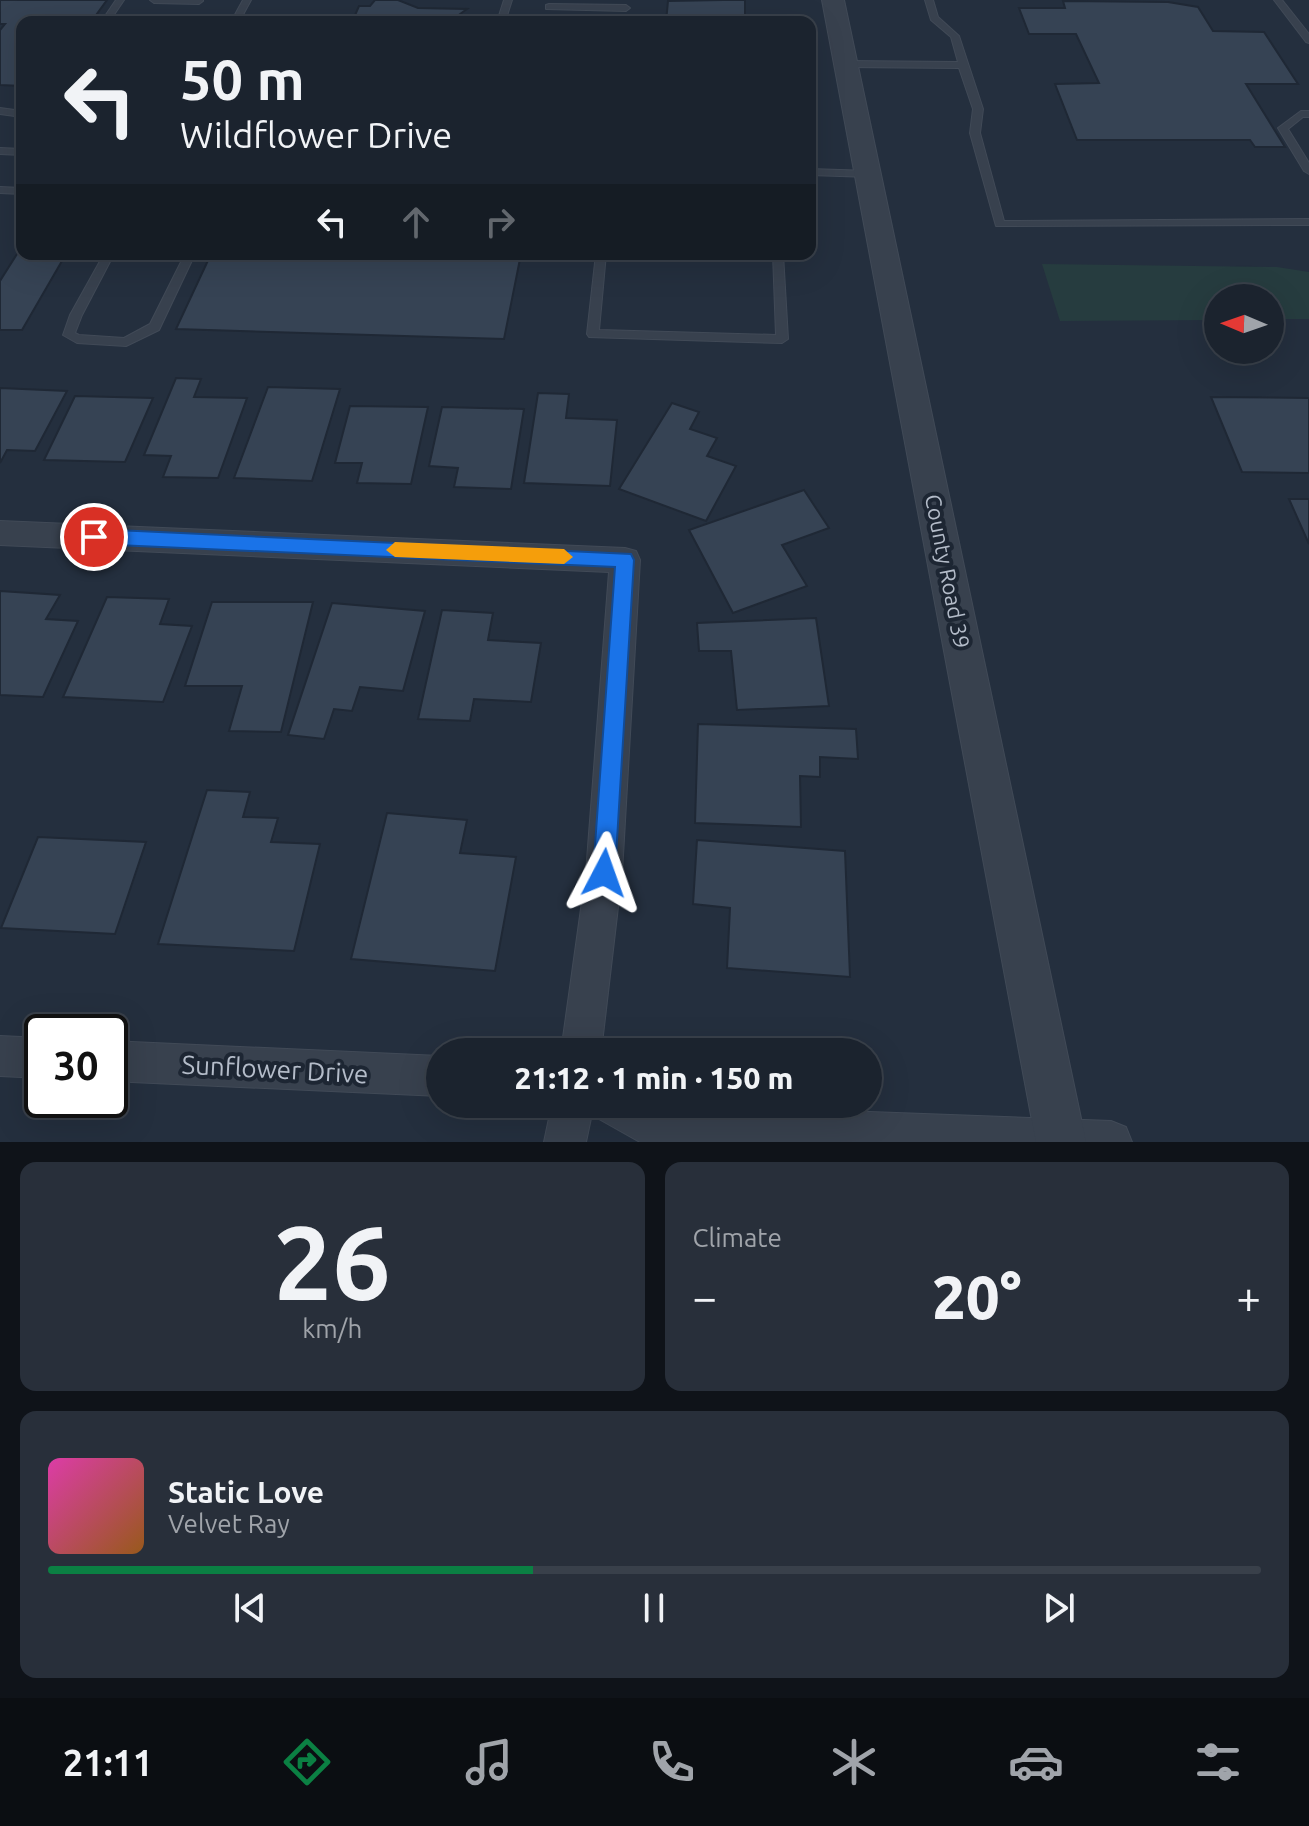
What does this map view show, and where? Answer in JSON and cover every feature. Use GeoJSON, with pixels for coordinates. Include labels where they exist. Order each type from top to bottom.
{"type":"FeatureCollection","features":[{"type":"Feature","properties":{"kind":"street","name":"County Road 39"},"geometry":{"type":"LineString","coordinates":[[833,0],[1060,1140]]}},
{"type":"Feature","properties":{"kind":"street"},"geometry":{"type":"LineString","coordinates":[[0,533],[625,560],[604,873],[583,1038]]}},
{"type":"Feature","properties":{"kind":"street"},"geometry":{"type":"LineString","coordinates":[[0,1056],[24,1057]]}},
{"type":"Feature","properties":{"kind":"street","name":"Sunflower Drive"},"geometry":{"type":"LineString","coordinates":[[128,1062],[426,1075]]}},
{"type":"Feature","properties":{"kind":"street"},"geometry":{"type":"LineString","coordinates":[[565,1142],[570,1118]]}},
{"type":"Feature","properties":{"kind":"street"},"geometry":{"type":"LineString","coordinates":[[637,1118],[649,1125],[1111,1142]]}},
{"type":"Feature","properties":{"kind":"lane"},"geometry":{"type":"LineString","coordinates":[[154,0],[199,1]]}},
{"type":"Feature","properties":{"kind":"lane"},"geometry":{"type":"LineString","coordinates":[[929,0],[934,18],[955,36],[978,109],[975,133],[1000,224],[1309,222]]}},
{"type":"Feature","properties":{"kind":"lane"},"geometry":{"type":"LineString","coordinates":[[1278,0],[1309,40]]}},
{"type":"Feature","properties":{"kind":"lane"},"geometry":{"type":"LineString","coordinates":[[549,7],[627,4]]}},
{"type":"Feature","properties":{"kind":"lane"},"geometry":{"type":"LineString","coordinates":[[845,64],[963,65]]}},
{"type":"Feature","properties":{"kind":"lane"},"geometry":{"type":"LineString","coordinates":[[1309,114],[1301,114],[1283,128],[1309,171]]}},
{"type":"Feature","properties":{"kind":"lane"},"geometry":{"type":"LineString","coordinates":[[816,172],[870,174]]}},
{"type":"Feature","properties":{"kind":"lane"},"geometry":{"type":"LineString","coordinates":[[106,260],[76,315],[69,335],[77,339],[126,342],[155,327],[187,260]]}},
{"type":"Feature","properties":{"kind":"lane"},"geometry":{"type":"LineString","coordinates":[[600,260],[593,334],[782,339],[778,260]]}},
{"type":"Feature","properties":{"kind":"green space"},"geometry":{"type":"Polygon","coordinates":[[[1042,264],[1277,267],[1309,272],[1309,319],[1284,319],[1284,284],[1204,284],[1204,320],[1060,321],[1042,264]]]}},
{"type":"Feature","properties":{"kind":"building"},"geometry":{"type":"Polygon","coordinates":[[[0,0],[107,0],[95,16],[16,16],[16,86],[0,85],[0,30],[5,24],[0,24],[0,0]]]}},
{"type":"Feature","properties":{"kind":"building"},"geometry":{"type":"Polygon","coordinates":[[[375,0],[398,0],[418,8],[467,9],[457,16],[355,16],[359,6],[370,6],[375,0]]]}},
{"type":"Feature","properties":{"kind":"building"},"geometry":{"type":"Polygon","coordinates":[[[745,0],[745,16],[667,16],[668,1],[745,0]]]}},
{"type":"Feature","properties":{"kind":"building"},"geometry":{"type":"Polygon","coordinates":[[[1063,1],[1168,2],[1198,7],[1213,31],[1264,32],[1298,84],[1246,84],[1285,147],[1255,147],[1250,140],[1077,140],[1055,84],[1099,83],[1076,34],[1029,34],[1019,8],[1065,8],[1063,1]]]}},
{"type":"Feature","properties":{"kind":"building"},"geometry":{"type":"Polygon","coordinates":[[[16,256],[16,260],[63,260],[22,330],[0,330],[0,281],[16,256]]]}},
{"type":"Feature","properties":{"kind":"building"},"geometry":{"type":"Polygon","coordinates":[[[208,260],[520,260],[504,339],[176,329],[208,260]]]}},
{"type":"Feature","properties":{"kind":"building"},"geometry":{"type":"Polygon","coordinates":[[[176,378],[201,379],[194,397],[247,398],[218,478],[163,477],[171,456],[144,455],[176,378]]]}},
{"type":"Feature","properties":{"kind":"building"},"geometry":{"type":"Polygon","coordinates":[[[268,387],[340,389],[312,481],[234,478],[268,387]]]}},
{"type":"Feature","properties":{"kind":"building"},"geometry":{"type":"Polygon","coordinates":[[[0,388],[67,391],[35,451],[7,450],[0,463],[0,388]]]}},
{"type":"Feature","properties":{"kind":"building"},"geometry":{"type":"Polygon","coordinates":[[[538,393],[569,394],[566,418],[617,420],[610,486],[524,483],[538,393]]]}},
{"type":"Feature","properties":{"kind":"building"},"geometry":{"type":"Polygon","coordinates":[[[75,396],[153,398],[125,462],[44,460],[75,396]]]}},
{"type":"Feature","properties":{"kind":"building"},"geometry":{"type":"Polygon","coordinates":[[[1211,397],[1309,398],[1309,473],[1242,472],[1211,397]]]}},
{"type":"Feature","properties":{"kind":"building"},"geometry":{"type":"Polygon","coordinates":[[[672,403],[699,412],[690,429],[717,438],[707,456],[736,466],[706,521],[619,489],[672,403]]]}},
{"type":"Feature","properties":{"kind":"building"},"geometry":{"type":"Polygon","coordinates":[[[350,406],[428,407],[411,484],[357,483],[362,463],[335,463],[350,406]]]}},
{"type":"Feature","properties":{"kind":"building"},"geometry":{"type":"Polygon","coordinates":[[[442,407],[524,409],[511,489],[454,487],[458,468],[429,466],[442,407]]]}},
{"type":"Feature","properties":{"kind":"building"},"geometry":{"type":"Polygon","coordinates":[[[804,490],[829,528],[782,545],[807,586],[733,613],[689,530],[804,490]]]}},
{"type":"Feature","properties":{"kind":"building"},"geometry":{"type":"Polygon","coordinates":[[[1289,499],[1309,499],[1309,544],[1289,499]]]}},
{"type":"Feature","properties":{"kind":"building"},"geometry":{"type":"Polygon","coordinates":[[[0,591],[60,595],[46,619],[78,621],[43,697],[0,695],[0,591]]]}},
{"type":"Feature","properties":{"kind":"building"},"geometry":{"type":"Polygon","coordinates":[[[107,597],[169,599],[160,624],[192,626],[163,702],[63,697],[107,597]]]}},
{"type":"Feature","properties":{"kind":"building"},"geometry":{"type":"Polygon","coordinates":[[[212,602],[313,602],[281,732],[229,731],[242,686],[185,686],[212,602]]]}},
{"type":"Feature","properties":{"kind":"building"},"geometry":{"type":"Polygon","coordinates":[[[332,603],[425,611],[403,691],[360,687],[352,711],[334,709],[324,739],[288,735],[332,603]]]}},
{"type":"Feature","properties":{"kind":"building"},"geometry":{"type":"Polygon","coordinates":[[[442,610],[493,613],[488,640],[541,643],[531,702],[474,699],[470,721],[418,719],[442,610]]]}},
{"type":"Feature","properties":{"kind":"building"},"geometry":{"type":"Polygon","coordinates":[[[816,618],[829,706],[737,710],[731,651],[699,651],[697,623],[816,618]]]}},
{"type":"Feature","properties":{"kind":"building"},"geometry":{"type":"Polygon","coordinates":[[[698,724],[856,729],[858,759],[820,757],[820,777],[800,776],[801,827],[695,823],[698,724]]]}},
{"type":"Feature","properties":{"kind":"building"},"geometry":{"type":"Polygon","coordinates":[[[207,790],[250,792],[243,817],[278,818],[271,842],[320,844],[294,951],[158,944],[207,790]]]}},
{"type":"Feature","properties":{"kind":"building"},"geometry":{"type":"Polygon","coordinates":[[[387,813],[467,820],[460,853],[516,857],[495,971],[351,959],[387,813]]]}},
{"type":"Feature","properties":{"kind":"building"},"geometry":{"type":"Polygon","coordinates":[[[38,837],[146,842],[115,934],[1,928],[38,837]]]}},
{"type":"Feature","properties":{"kind":"building"},"geometry":{"type":"Polygon","coordinates":[[[697,840],[845,851],[850,977],[727,968],[730,908],[693,904],[697,840]]]}},
{"type":"Feature","properties":{"kind":"slow traffic"},"geometry":{"type":"LineString","coordinates":[[395,550],[564,557]]}},
{"type":"Feature","properties":{"kind":"route"},"geometry":{"type":"LineString","coordinates":[[94,537],[625,560],[604,873]]}}]}
